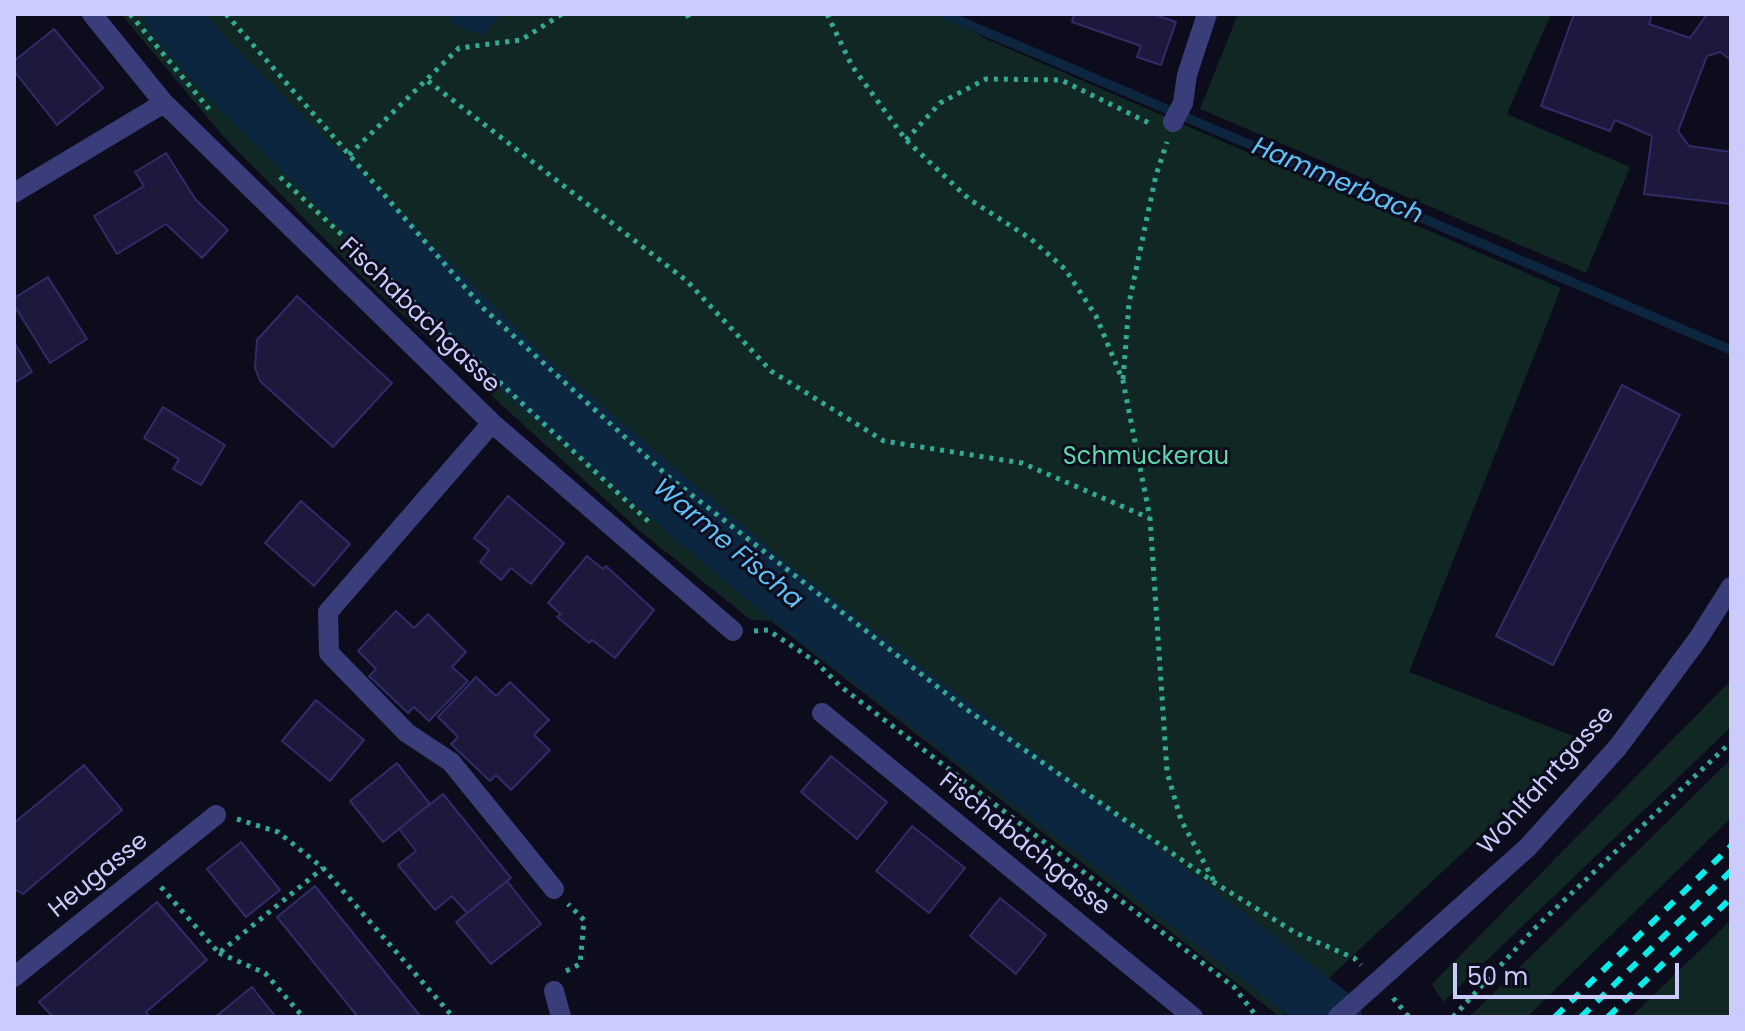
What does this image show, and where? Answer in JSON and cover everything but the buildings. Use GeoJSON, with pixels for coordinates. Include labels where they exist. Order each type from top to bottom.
{"type":"FeatureCollection","features":[{"type":"Feature","properties":{"kind":"street","name":"Fischabachgasse"},"geometry":{"type":"LineString","coordinates":[[92,14],[164,103],[492,423],[733,631]]}},
{"type":"Feature","properties":{"kind":"street"},"geometry":{"type":"LineString","coordinates":[[1171,128],[1183,103],[1187,75],[1207,14]]}},
{"type":"Feature","properties":{"kind":"street"},"geometry":{"type":"LineString","coordinates":[[14,193],[164,103]]}},
{"type":"Feature","properties":{"kind":"street"},"geometry":{"type":"LineString","coordinates":[[492,423],[328,612],[329,653],[407,733],[451,762],[554,889]]}},
{"type":"Feature","properties":{"kind":"street","name":"Wohlfahrtgasse"},"geometry":{"type":"LineString","coordinates":[[1338,1017],[1528,847],[1618,747],[1731,587]]}},
{"type":"Feature","properties":{"kind":"street","name":"Fischabachgasse"},"geometry":{"type":"LineString","coordinates":[[822,713],[1193,1017]]}},
{"type":"Feature","properties":{"kind":"street","name":"Heugasse"},"geometry":{"type":"LineString","coordinates":[[14,977],[216,815]]}},
{"type":"Feature","properties":{"kind":"street"},"geometry":{"type":"LineString","coordinates":[[554,991],[561,1017]]}},
{"type":"Feature","properties":{"kind":"path"},"geometry":{"type":"LineString","coordinates":[[130,14],[217,118]]}},
{"type":"Feature","properties":{"kind":"path"},"geometry":{"type":"LineString","coordinates":[[226,14],[484,309],[670,478],[966,709],[1215,883],[1296,933],[1354,958]]}},
{"type":"Feature","properties":{"kind":"path"},"geometry":{"type":"LineString","coordinates":[[349,155],[459,48],[521,40],[562,14]]}},
{"type":"Feature","properties":{"kind":"path"},"geometry":{"type":"LineString","coordinates":[[687,14],[690,21]]}},
{"type":"Feature","properties":{"kind":"path"},"geometry":{"type":"LineString","coordinates":[[827,14],[852,66],[906,140],[969,199],[1031,239],[1065,269],[1096,316],[1123,381],[1150,518],[1167,772],[1181,820],[1215,883]]}},
{"type":"Feature","properties":{"kind":"path"},"geometry":{"type":"LineString","coordinates":[[906,140],[940,103],[986,79],[1061,80],[1171,128],[1156,175],[1129,303],[1123,381]]}},
{"type":"Feature","properties":{"kind":"path"},"geometry":{"type":"LineString","coordinates":[[428,81],[687,281],[771,371],[884,441],[1022,463],[1150,518]]}},
{"type":"Feature","properties":{"kind":"path"},"geometry":{"type":"LineString","coordinates":[[274,172],[652,524],[644,554]]}},
{"type":"Feature","properties":{"kind":"path"},"geometry":{"type":"LineString","coordinates":[[733,631],[768,630],[816,662],[840,686],[1234,987],[1257,1017]]}},
{"type":"Feature","properties":{"kind":"path"},"geometry":{"type":"LineString","coordinates":[[1453,1017],[1537,926],[1731,742]]}},
{"type":"Feature","properties":{"kind":"path"},"geometry":{"type":"LineString","coordinates":[[216,815],[249,821],[278,832],[323,868],[453,1017]]}},
{"type":"Feature","properties":{"kind":"path"},"geometry":{"type":"LineString","coordinates":[[219,953],[323,868]]}},
{"type":"Feature","properties":{"kind":"path"},"geometry":{"type":"LineString","coordinates":[[147,871],[219,953],[265,973],[303,1017]]}},
{"type":"Feature","properties":{"kind":"path"},"geometry":{"type":"LineString","coordinates":[[554,889],[584,920],[580,964],[553,978],[554,991]]}},
{"type":"Feature","properties":{"kind":"green space","name":"Schmuckerau"},"geometry":{"type":"Polygon","coordinates":[[[121,14],[948,14],[984,38],[1561,288],[1409,672],[1583,740],[1314,992],[1280,1017],[771,621],[751,620],[641,532],[369,284],[223,136],[121,14]]]}},
{"type":"Feature","properties":{"kind":"green space"},"geometry":{"type":"Polygon","coordinates":[[[1238,14],[1551,14],[1507,114],[1630,167],[1586,273],[1200,109],[1238,14]]]}},
{"type":"Feature","properties":{"kind":"green space"},"geometry":{"type":"Polygon","coordinates":[[[1731,680],[1731,727],[1443,1002],[1432,984],[1731,680]]]}},
{"type":"Feature","properties":{"kind":"green space"},"geometry":{"type":"Polygon","coordinates":[[[1731,759],[1731,818],[1527,1017],[1469,1017],[1731,759]]]}},
{"type":"Feature","properties":{"kind":"green space"},"geometry":{"type":"Polygon","coordinates":[[[1731,920],[1731,1017],[1631,1017],[1731,920]]]}},
{"type":"Feature","properties":{"kind":"water"},"geometry":{"type":"Polygon","coordinates":[[[447,14],[503,14],[481,35],[455,25],[447,14]]]}},
{"type":"Feature","properties":{"kind":"waterway","name":"Warme Fischa"},"geometry":{"type":"LineString","coordinates":[[171,14],[213,64],[528,378],[772,586],[1335,1017]]}},
{"type":"Feature","properties":{"kind":"waterway","name":"Hammerbach"},"geometry":{"type":"LineString","coordinates":[[944,14],[1731,350]]}},
{"type":"Feature","properties":{"kind":"railway"},"geometry":{"type":"LineString","coordinates":[[1555,1017],[1731,846]]}},
{"type":"Feature","properties":{"kind":"railway"},"geometry":{"type":"LineString","coordinates":[[1581,1017],[1731,871]]}},
{"type":"Feature","properties":{"kind":"railway"},"geometry":{"type":"LineString","coordinates":[[1608,1017],[1731,898]]}}]}
